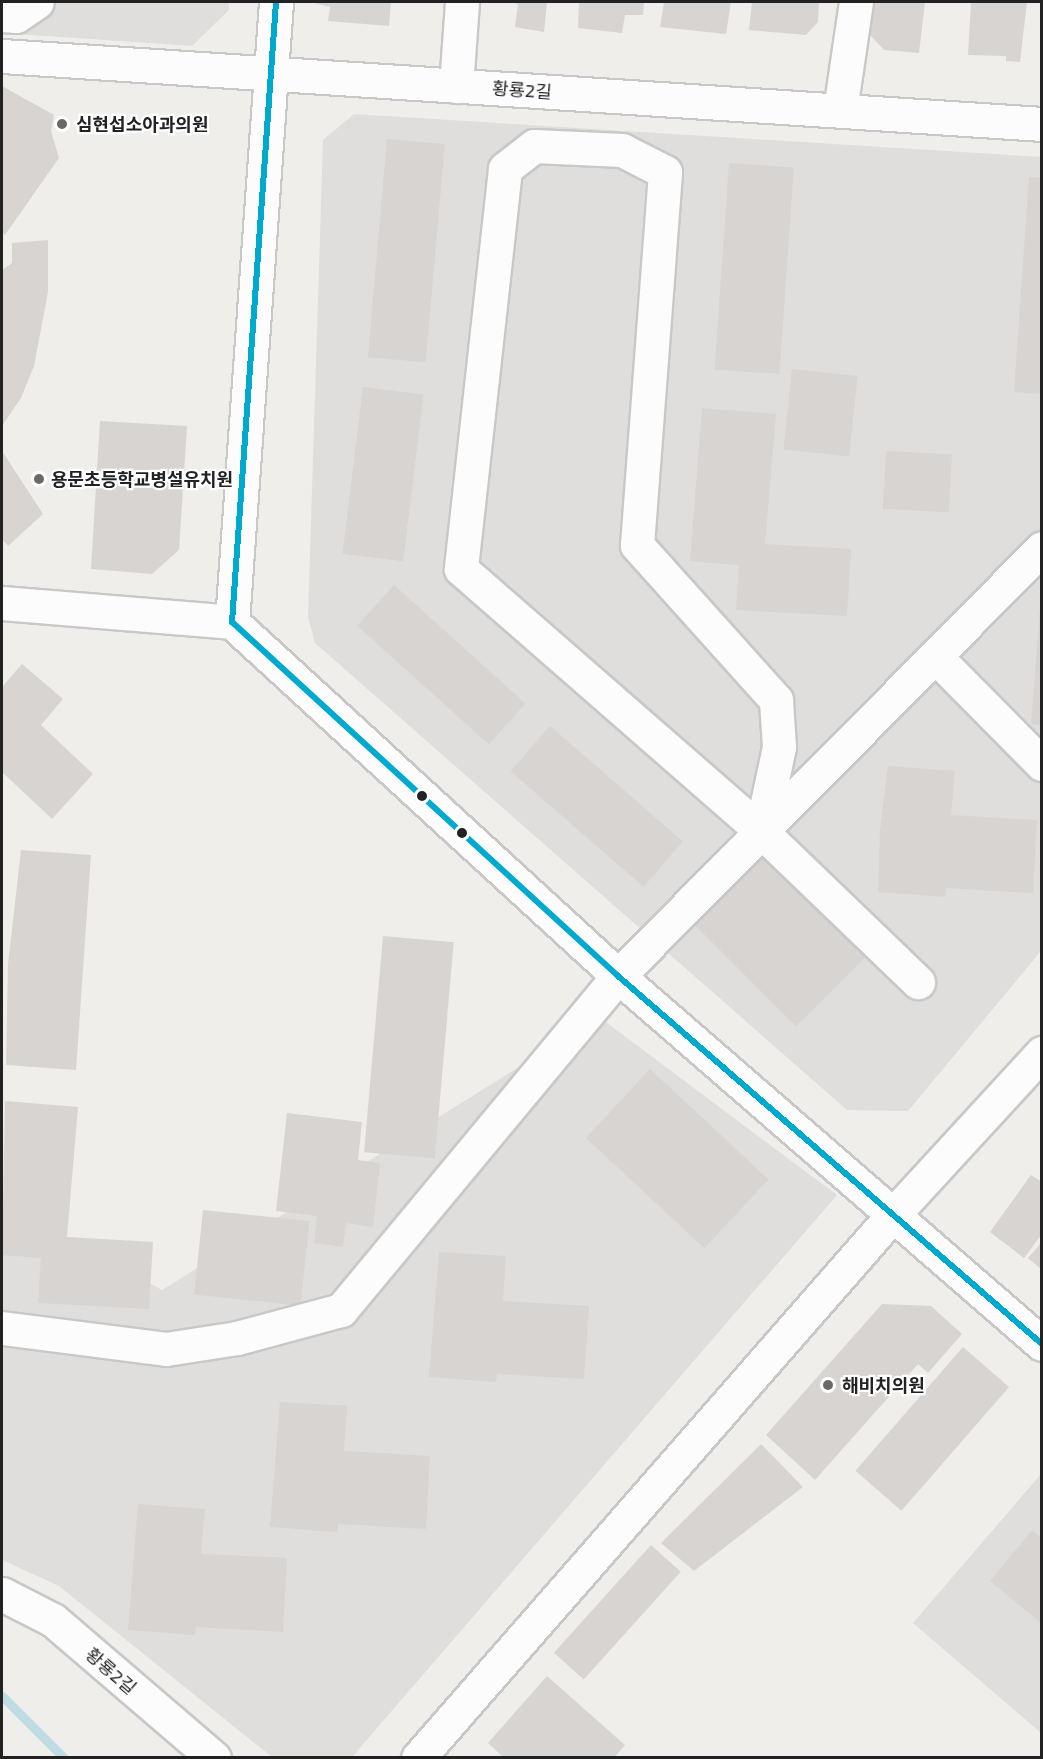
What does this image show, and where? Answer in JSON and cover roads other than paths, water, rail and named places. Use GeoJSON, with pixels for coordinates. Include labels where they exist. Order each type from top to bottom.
{"type":"FeatureCollection","features":[{"type":"Feature","properties":{"kind":"street"},"geometry":{"type":"LineString","coordinates":[[2,15],[16,16],[37,2]]}},
{"type":"Feature","properties":{"kind":"street"},"geometry":{"type":"LineString","coordinates":[[232,622],[276,2]]}},
{"type":"Feature","properties":{"kind":"street"},"geometry":{"type":"LineString","coordinates":[[456,86],[462,2]]}},
{"type":"Feature","properties":{"kind":"street"},"geometry":{"type":"LineString","coordinates":[[840,111],[855,2]]}},
{"type":"Feature","properties":{"kind":"street","name":"황룡2길"},"geometry":{"type":"LineString","coordinates":[[2,56],[1041,124]]}},
{"type":"Feature","properties":{"kind":"street"},"geometry":{"type":"LineString","coordinates":[[761,831],[779,747],[776,700],[638,545],[665,172],[622,150],[534,146],[505,169],[461,569],[761,831],[918,982]]}},
{"type":"Feature","properties":{"kind":"street"},"geometry":{"type":"LineString","coordinates":[[2,1329],[166,1349],[237,1338],[341,1310],[618,975],[1041,549]]}},
{"type":"Feature","properties":{"kind":"street"},"geometry":{"type":"LineString","coordinates":[[2,603],[232,622],[618,975],[891,1217],[1041,1344]]}},
{"type":"Feature","properties":{"kind":"street"},"geometry":{"type":"LineString","coordinates":[[934,656],[1041,764]]}},
{"type":"Feature","properties":{"kind":"street"},"geometry":{"type":"LineString","coordinates":[[418,1758],[891,1217],[1041,1053]]}},
{"type":"Feature","properties":{"kind":"street","name":"황룡2길"},"geometry":{"type":"LineString","coordinates":[[2,1594],[53,1620],[214,1758]]}},
{"type":"Feature","properties":{"kind":"waterway"},"geometry":{"type":"LineString","coordinates":[[2,1696],[64,1758]]}},
{"type":"Feature","properties":{"kind":"place","name":"심현섭소아과의원"},"geometry":{"type":"Point","coordinates":[62,124]}},
{"type":"Feature","properties":{"kind":"place","name":"용문초등학교병설유치원"},"geometry":{"type":"Point","coordinates":[39,479]}},
{"type":"Feature","properties":{"kind":"place","name":"해비치의원"},"geometry":{"type":"Point","coordinates":[828,1385]}}]}
